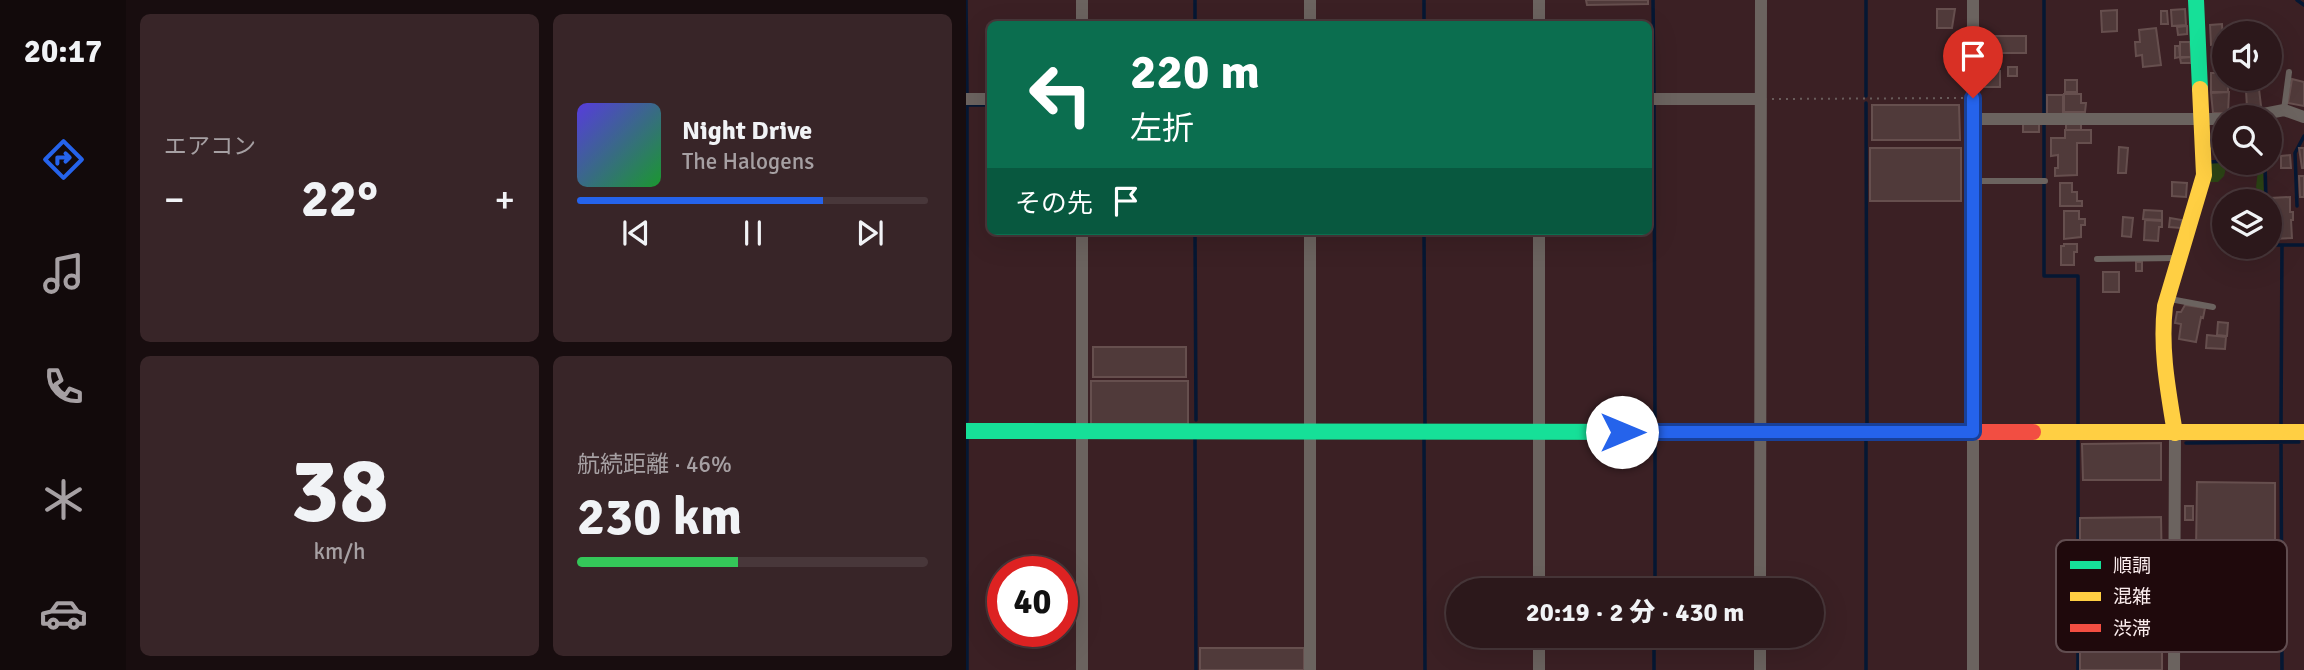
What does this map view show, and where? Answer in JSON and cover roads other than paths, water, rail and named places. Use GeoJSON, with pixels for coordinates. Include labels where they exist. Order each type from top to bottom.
{"type":"FeatureCollection","features":[{"type":"Feature","properties":{"kind":"street"},"geometry":{"type":"LineString","coordinates":[[1082,0],[1082,21]]}},
{"type":"Feature","properties":{"kind":"street"},"geometry":{"type":"LineString","coordinates":[[1310,0],[1310,21]]}},
{"type":"Feature","properties":{"kind":"street"},"geometry":{"type":"LineString","coordinates":[[1539,0],[1539,21]]}},
{"type":"Feature","properties":{"kind":"street"},"geometry":{"type":"LineString","coordinates":[[1760,578],[1761,0]]}},
{"type":"Feature","properties":{"kind":"street"},"geometry":{"type":"LineString","coordinates":[[1973,0],[1973,670]]}},
{"type":"Feature","properties":{"kind":"street"},"geometry":{"type":"LineString","coordinates":[[2175,540],[2175,433],[2162,345],[2162,324],[2203,182],[2196,0]]}},
{"type":"Feature","properties":{"kind":"street"},"geometry":{"type":"LineString","coordinates":[[966,99],[987,99]]}},
{"type":"Feature","properties":{"kind":"street"},"geometry":{"type":"LineString","coordinates":[[1652,99],[1761,99]]}},
{"type":"Feature","properties":{"kind":"street"},"geometry":{"type":"LineString","coordinates":[[2284,110],[2304,117]]}},
{"type":"Feature","properties":{"kind":"street"},"geometry":{"type":"LineString","coordinates":[[1973,119],[2212,120]]}},
{"type":"Feature","properties":{"kind":"street"},"geometry":{"type":"LineString","coordinates":[[1082,235],[1082,670]]}},
{"type":"Feature","properties":{"kind":"street"},"geometry":{"type":"LineString","coordinates":[[1310,235],[1310,670]]}},
{"type":"Feature","properties":{"kind":"street"},"geometry":{"type":"LineString","coordinates":[[1539,235],[1539,578]]}},
{"type":"Feature","properties":{"kind":"street"},"geometry":{"type":"LineString","coordinates":[[966,432],[2304,432]]}},
{"type":"Feature","properties":{"kind":"street"},"geometry":{"type":"LineString","coordinates":[[1539,648],[1539,670]]}},
{"type":"Feature","properties":{"kind":"street"},"geometry":{"type":"LineString","coordinates":[[1760,648],[1760,670]]}},
{"type":"Feature","properties":{"kind":"street"},"geometry":{"type":"LineString","coordinates":[[2174,652],[2174,670]]}},
{"type":"Feature","properties":{"kind":"lane"},"geometry":{"type":"LineString","coordinates":[[2284,110],[2289,72]]}},
{"type":"Feature","properties":{"kind":"lane"},"geometry":{"type":"LineString","coordinates":[[1973,181],[2045,181]]}},
{"type":"Feature","properties":{"kind":"lane"},"geometry":{"type":"LineString","coordinates":[[2097,260],[2180,258]]}},
{"type":"Feature","properties":{"kind":"lane"},"geometry":{"type":"LineString","coordinates":[[2168,298],[2213,307]]}},
{"type":"Feature","properties":{"kind":"waterway"},"geometry":{"type":"LineString","coordinates":[[966,0],[967,93]]}},
{"type":"Feature","properties":{"kind":"waterway"},"geometry":{"type":"LineString","coordinates":[[1195,0],[1195,21]]}},
{"type":"Feature","properties":{"kind":"waterway"},"geometry":{"type":"LineString","coordinates":[[1424,0],[1424,21]]}},
{"type":"Feature","properties":{"kind":"waterway"},"geometry":{"type":"LineString","coordinates":[[1653,0],[1654,95]]}},
{"type":"Feature","properties":{"kind":"waterway"},"geometry":{"type":"LineString","coordinates":[[1866,0],[1866,96]]}},
{"type":"Feature","properties":{"kind":"waterway"},"geometry":{"type":"LineString","coordinates":[[2044,0],[2044,115]]}},
{"type":"Feature","properties":{"kind":"waterway"},"geometry":{"type":"LineString","coordinates":[[2297,0],[2304,5]]}},
{"type":"Feature","properties":{"kind":"waterway"},"geometry":{"type":"LineString","coordinates":[[1654,102],[1655,424]]}},
{"type":"Feature","properties":{"kind":"waterway"},"geometry":{"type":"LineString","coordinates":[[1866,103],[1867,425]]}},
{"type":"Feature","properties":{"kind":"waterway"},"geometry":{"type":"LineString","coordinates":[[967,105],[967,421]]}},
{"type":"Feature","properties":{"kind":"waterway"},"geometry":{"type":"LineString","coordinates":[[968,105],[987,105]]}},
{"type":"Feature","properties":{"kind":"waterway"},"geometry":{"type":"LineString","coordinates":[[2044,124],[2044,178]]}},
{"type":"Feature","properties":{"kind":"waterway"},"geometry":{"type":"LineString","coordinates":[[2297,206],[2295,153],[2304,136]]}},
{"type":"Feature","properties":{"kind":"waterway"},"geometry":{"type":"LineString","coordinates":[[2265,175],[2266,189]]}},
{"type":"Feature","properties":{"kind":"waterway"},"geometry":{"type":"LineString","coordinates":[[2044,184],[2044,276],[2078,276],[2078,424]]}},
{"type":"Feature","properties":{"kind":"waterway"},"geometry":{"type":"LineString","coordinates":[[1195,235],[1196,420]]}},
{"type":"Feature","properties":{"kind":"waterway"},"geometry":{"type":"LineString","coordinates":[[1424,235],[1425,424]]}},
{"type":"Feature","properties":{"kind":"waterway"},"geometry":{"type":"LineString","coordinates":[[2282,245],[2304,245]]}},
{"type":"Feature","properties":{"kind":"waterway"},"geometry":{"type":"LineString","coordinates":[[2281,425],[2282,259]]}},
{"type":"Feature","properties":{"kind":"waterway"},"geometry":{"type":"LineString","coordinates":[[1195,439],[1196,670]]}},
{"type":"Feature","properties":{"kind":"waterway"},"geometry":{"type":"LineString","coordinates":[[1424,439],[1425,670]]}},
{"type":"Feature","properties":{"kind":"waterway"},"geometry":{"type":"LineString","coordinates":[[1655,439],[1655,578]]}},
{"type":"Feature","properties":{"kind":"waterway"},"geometry":{"type":"LineString","coordinates":[[967,440],[967,670]]}},
{"type":"Feature","properties":{"kind":"waterway"},"geometry":{"type":"LineString","coordinates":[[1866,441],[1866,670]]}},
{"type":"Feature","properties":{"kind":"waterway"},"geometry":{"type":"LineString","coordinates":[[2078,441],[2078,540]]}},
{"type":"Feature","properties":{"kind":"waterway"},"geometry":{"type":"LineString","coordinates":[[2281,442],[2281,540]]}},
{"type":"Feature","properties":{"kind":"waterway"},"geometry":{"type":"LineString","coordinates":[[2186,443],[2299,442]]}},
{"type":"Feature","properties":{"kind":"waterway"},"geometry":{"type":"LineString","coordinates":[[1654,648],[1654,670]]}},
{"type":"Feature","properties":{"kind":"waterway"},"geometry":{"type":"LineString","coordinates":[[2078,652],[2078,670]]}},
{"type":"Feature","properties":{"kind":"waterway"},"geometry":{"type":"LineString","coordinates":[[2282,652],[2282,670]]}}]}
